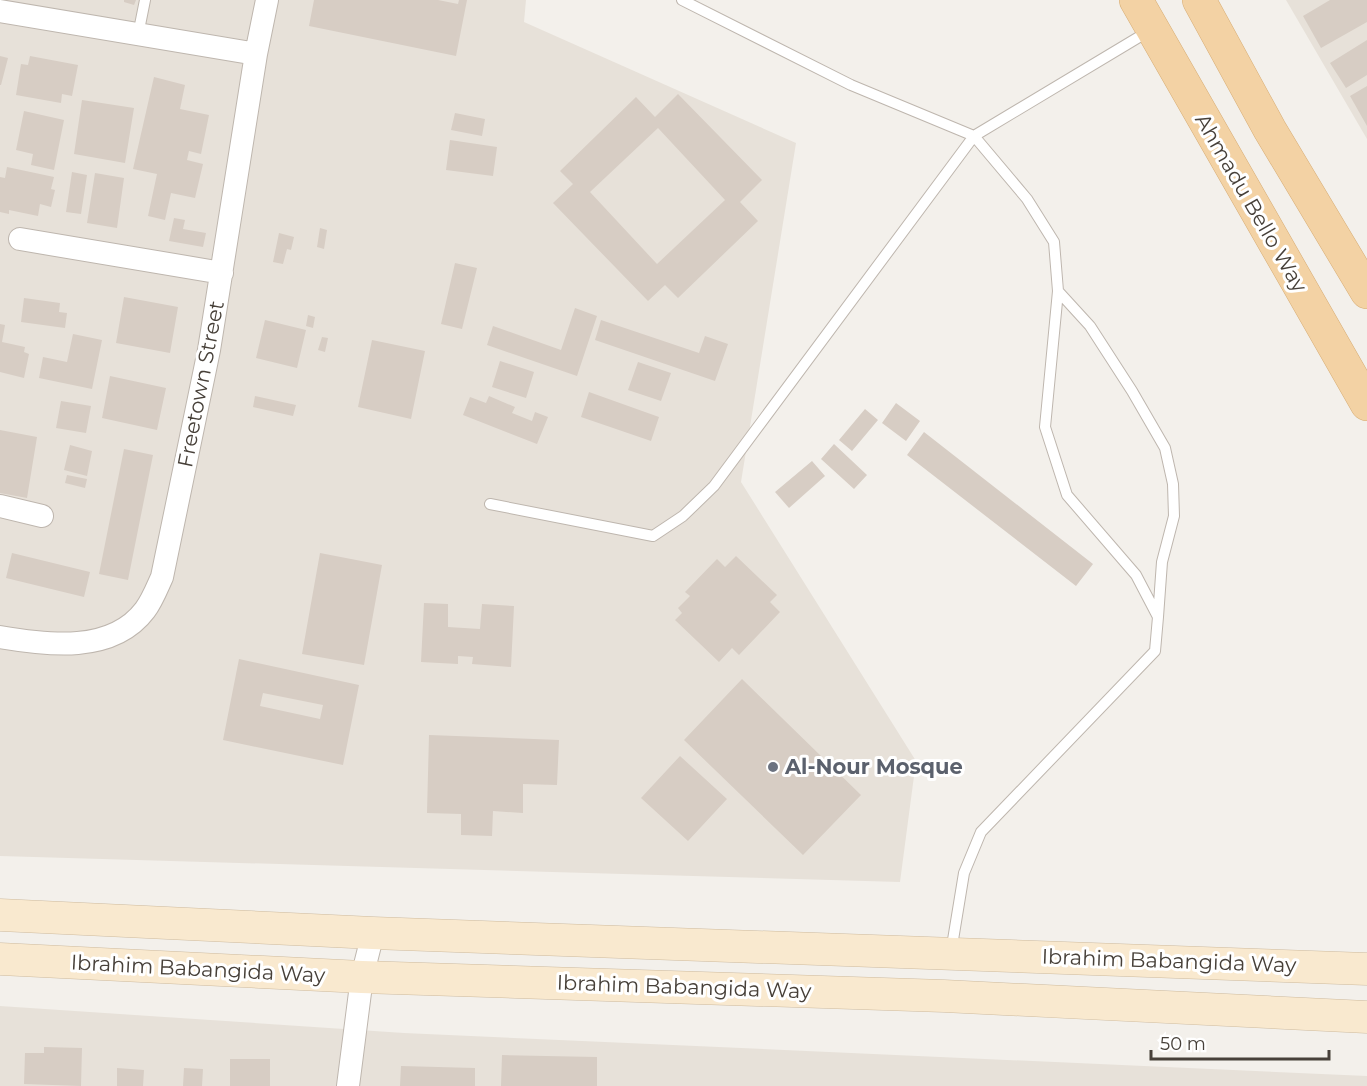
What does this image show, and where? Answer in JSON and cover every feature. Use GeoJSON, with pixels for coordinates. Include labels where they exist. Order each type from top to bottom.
{"type":"FeatureCollection","features":[{"type":"Feature","properties":{"kind":"main road","name":"Ahmadu Bello Way"},"geometry":{"type":"LineString","coordinates":[[1136,0],[1367,404]]}},
{"type":"Feature","properties":{"kind":"main road"},"geometry":{"type":"LineString","coordinates":[[1199,0],[1270,130],[1367,292]]}},
{"type":"Feature","properties":{"kind":"main road","name":"Ibrahim Babangida Way"},"geometry":{"type":"LineString","coordinates":[[0,915],[372,933],[951,952],[1367,969]]}},
{"type":"Feature","properties":{"kind":"main road","name":"Ibrahim Babangida Way"},"geometry":{"type":"LineString","coordinates":[[0,959],[362,977],[956,996],[1367,1017]]}},
{"type":"Feature","properties":{"kind":"street","name":"Freetown Street"},"geometry":{"type":"LineString","coordinates":[[0,637],[68,645],[100,639],[126,628],[145,610],[162,577],[209,350],[256,54],[267,0]]}},
{"type":"Feature","properties":{"kind":"street"},"geometry":{"type":"LineString","coordinates":[[0,11],[256,54]]}},
{"type":"Feature","properties":{"kind":"street"},"geometry":{"type":"LineString","coordinates":[[20,239],[222,273]]}},
{"type":"Feature","properties":{"kind":"street"},"geometry":{"type":"LineString","coordinates":[[0,506],[42,516]]}},
{"type":"Feature","properties":{"kind":"street"},"geometry":{"type":"LineString","coordinates":[[348,1086],[362,977],[372,933]]}},
{"type":"Feature","properties":{"kind":"lane"},"geometry":{"type":"LineString","coordinates":[[138,34],[146,0]]}},
{"type":"Feature","properties":{"kind":"lane"},"geometry":{"type":"LineString","coordinates":[[682,0],[851,85],[974,136],[1027,199],[1054,242],[1058,291],[1045,427],[1067,495],[1136,575],[1158,617]]}},
{"type":"Feature","properties":{"kind":"lane"},"geometry":{"type":"LineString","coordinates":[[490,504],[654,536],[683,516],[714,486],[974,136],[1152,30]]}},
{"type":"Feature","properties":{"kind":"lane"},"geometry":{"type":"LineString","coordinates":[[951,952],[964,873],[981,832],[1155,651],[1162,562],[1174,516],[1173,484],[1165,448],[1132,391],[1089,326],[1058,291]]}},
{"type":"Feature","properties":{"kind":"shaded area"},"geometry":{"type":"Polygon","coordinates":[[[0,0],[526,0],[524,22],[796,143],[741,482],[916,761],[900,882],[0,856],[0,0]]]}},
{"type":"Feature","properties":{"kind":"shaded area"},"geometry":{"type":"Polygon","coordinates":[[[1286,0],[1367,0],[1367,139],[1286,0]]]}},
{"type":"Feature","properties":{"kind":"shaded area"},"geometry":{"type":"Polygon","coordinates":[[[0,1006],[404,1033],[1367,1076],[1367,1086],[0,1086],[0,1006]]]}},
{"type":"Feature","properties":{"kind":"building"},"geometry":{"type":"Polygon","coordinates":[[[124,0],[136,0],[134,5],[124,0]]]}},
{"type":"Feature","properties":{"kind":"building"},"geometry":{"type":"Polygon","coordinates":[[[314,0],[438,0],[458,4],[459,0],[467,0],[456,56],[309,26],[314,0]]]}},
{"type":"Feature","properties":{"kind":"building"},"geometry":{"type":"Polygon","coordinates":[[[1330,0],[1367,0],[1367,22],[1321,48],[1303,16],[1330,0]]]}},
{"type":"Feature","properties":{"kind":"building"},"geometry":{"type":"Polygon","coordinates":[[[1367,40],[1367,75],[1346,88],[1330,63],[1367,40]]]}},
{"type":"Feature","properties":{"kind":"building"},"geometry":{"type":"Polygon","coordinates":[[[0,56],[8,58],[1,85],[0,85],[0,56]]]}},
{"type":"Feature","properties":{"kind":"building"},"geometry":{"type":"Polygon","coordinates":[[[30,56],[78,65],[72,96],[62,94],[61,103],[16,95],[21,64],[28,65],[30,56]]]}},
{"type":"Feature","properties":{"kind":"building"},"geometry":{"type":"Polygon","coordinates":[[[154,77],[185,85],[180,109],[209,115],[201,154],[189,151],[187,160],[203,164],[195,198],[171,193],[165,220],[148,216],[157,174],[133,169],[154,77]]]}},
{"type":"Feature","properties":{"kind":"building"},"geometry":{"type":"Polygon","coordinates":[[[1367,86],[1367,126],[1350,96],[1367,86]]]}},
{"type":"Feature","properties":{"kind":"building"},"geometry":{"type":"Polygon","coordinates":[[[678,94],[762,180],[740,202],[758,221],[678,298],[665,285],[648,301],[553,203],[573,184],[560,171],[636,97],[655,117],[678,94]],[[658,128],[590,192],[657,264],[725,200],[658,128]]]}},
{"type":"Feature","properties":{"kind":"building"},"geometry":{"type":"Polygon","coordinates":[[[82,100],[134,108],[125,163],[74,154],[82,100]]]}},
{"type":"Feature","properties":{"kind":"building"},"geometry":{"type":"Polygon","coordinates":[[[24,111],[64,120],[54,170],[31,165],[33,154],[16,150],[24,111]]]}},
{"type":"Feature","properties":{"kind":"building"},"geometry":{"type":"Polygon","coordinates":[[[455,113],[485,119],[482,136],[451,130],[455,113]]]}},
{"type":"Feature","properties":{"kind":"building"},"geometry":{"type":"Polygon","coordinates":[[[450,140],[497,147],[493,176],[446,170],[450,140]]]}},
{"type":"Feature","properties":{"kind":"building"},"geometry":{"type":"Polygon","coordinates":[[[7,167],[54,177],[51,189],[55,190],[51,207],[40,204],[38,216],[9,210],[9,214],[0,212],[0,177],[5,178],[7,167]]]}},
{"type":"Feature","properties":{"kind":"building"},"geometry":{"type":"Polygon","coordinates":[[[72,172],[87,175],[81,214],[66,212],[72,172]]]}},
{"type":"Feature","properties":{"kind":"building"},"geometry":{"type":"Polygon","coordinates":[[[95,173],[124,178],[117,228],[87,223],[95,173]]]}},
{"type":"Feature","properties":{"kind":"building"},"geometry":{"type":"Polygon","coordinates":[[[174,218],[185,220],[183,229],[206,233],[203,247],[169,241],[174,218]]]}},
{"type":"Feature","properties":{"kind":"building"},"geometry":{"type":"Polygon","coordinates":[[[320,228],[327,230],[324,249],[317,247],[320,228]]]}},
{"type":"Feature","properties":{"kind":"building"},"geometry":{"type":"Polygon","coordinates":[[[279,233],[294,237],[291,250],[287,249],[283,264],[273,262],[279,233]]]}},
{"type":"Feature","properties":{"kind":"building"},"geometry":{"type":"Polygon","coordinates":[[[455,263],[477,268],[462,329],[441,324],[455,263]]]}},
{"type":"Feature","properties":{"kind":"building"},"geometry":{"type":"Polygon","coordinates":[[[124,297],[178,307],[170,353],[116,343],[124,297]]]}},
{"type":"Feature","properties":{"kind":"building"},"geometry":{"type":"Polygon","coordinates":[[[24,298],[60,303],[59,312],[67,313],[65,328],[21,322],[24,298]]]}},
{"type":"Feature","properties":{"kind":"building"},"geometry":{"type":"Polygon","coordinates":[[[575,308],[597,316],[577,376],[487,345],[493,326],[561,350],[575,308]]]}},
{"type":"Feature","properties":{"kind":"building"},"geometry":{"type":"Polygon","coordinates":[[[308,315],[315,317],[313,328],[306,326],[308,315]]]}},
{"type":"Feature","properties":{"kind":"building"},"geometry":{"type":"Polygon","coordinates":[[[265,320],[306,330],[297,368],[256,358],[265,320]]]}},
{"type":"Feature","properties":{"kind":"building"},"geometry":{"type":"Polygon","coordinates":[[[601,320],[699,353],[705,336],[728,344],[715,381],[595,340],[601,320]]]}},
{"type":"Feature","properties":{"kind":"building"},"geometry":{"type":"Polygon","coordinates":[[[0,324],[5,325],[2,342],[25,347],[24,352],[29,354],[24,378],[0,372],[0,324]]]}},
{"type":"Feature","properties":{"kind":"building"},"geometry":{"type":"Polygon","coordinates":[[[73,334],[102,340],[92,389],[39,378],[43,357],[67,362],[73,334]]]}},
{"type":"Feature","properties":{"kind":"building"},"geometry":{"type":"Polygon","coordinates":[[[322,337],[328,338],[325,352],[318,350],[322,337]]]}},
{"type":"Feature","properties":{"kind":"building"},"geometry":{"type":"Polygon","coordinates":[[[372,340],[425,351],[411,419],[358,407],[372,340]]]}},
{"type":"Feature","properties":{"kind":"building"},"geometry":{"type":"Polygon","coordinates":[[[500,361],[534,372],[526,398],[492,387],[500,361]]]}},
{"type":"Feature","properties":{"kind":"building"},"geometry":{"type":"Polygon","coordinates":[[[638,362],[671,373],[661,401],[628,390],[638,362]]]}},
{"type":"Feature","properties":{"kind":"building"},"geometry":{"type":"Polygon","coordinates":[[[110,376],[166,388],[157,430],[102,418],[110,376]]]}},
{"type":"Feature","properties":{"kind":"building"},"geometry":{"type":"Polygon","coordinates":[[[589,392],[659,417],[651,441],[581,417],[589,392]]]}},
{"type":"Feature","properties":{"kind":"building"},"geometry":{"type":"Polygon","coordinates":[[[255,396],[296,405],[293,416],[253,407],[255,396]]]}},
{"type":"Feature","properties":{"kind":"building"},"geometry":{"type":"Polygon","coordinates":[[[489,396],[515,407],[512,413],[532,421],[535,412],[548,417],[537,444],[463,415],[470,397],[486,403],[489,396]]]}},
{"type":"Feature","properties":{"kind":"building"},"geometry":{"type":"Polygon","coordinates":[[[61,401],[91,406],[86,433],[56,428],[61,401]]]}},
{"type":"Feature","properties":{"kind":"building"},"geometry":{"type":"Polygon","coordinates":[[[896,403],[920,421],[906,441],[882,423],[896,403]]]}},
{"type":"Feature","properties":{"kind":"building"},"geometry":{"type":"Polygon","coordinates":[[[865,409],[878,420],[852,451],[839,440],[865,409]]]}},
{"type":"Feature","properties":{"kind":"building"},"geometry":{"type":"Polygon","coordinates":[[[0,430],[37,437],[27,498],[0,493],[0,430]]]}},
{"type":"Feature","properties":{"kind":"building"},"geometry":{"type":"Polygon","coordinates":[[[924,432],[1093,564],[1076,586],[907,455],[924,432]]]}},
{"type":"Feature","properties":{"kind":"building"},"geometry":{"type":"Polygon","coordinates":[[[834,444],[867,475],[854,489],[821,459],[834,444]]]}},
{"type":"Feature","properties":{"kind":"building"},"geometry":{"type":"Polygon","coordinates":[[[70,445],[92,451],[87,476],[64,470],[70,445]]]}},
{"type":"Feature","properties":{"kind":"building"},"geometry":{"type":"Polygon","coordinates":[[[124,449],[153,455],[128,580],[99,574],[124,449]]]}},
{"type":"Feature","properties":{"kind":"building"},"geometry":{"type":"Polygon","coordinates":[[[812,461],[825,476],[789,508],[775,492],[812,461]]]}},
{"type":"Feature","properties":{"kind":"building"},"geometry":{"type":"Polygon","coordinates":[[[67,475],[87,479],[85,488],[65,483],[67,475]]]}},
{"type":"Feature","properties":{"kind":"building"},"geometry":{"type":"Polygon","coordinates":[[[12,553],[90,572],[84,597],[6,578],[12,553]]]}},
{"type":"Feature","properties":{"kind":"building"},"geometry":{"type":"Polygon","coordinates":[[[320,553],[382,565],[364,665],[302,654],[320,553]]]}},
{"type":"Feature","properties":{"kind":"building"},"geometry":{"type":"Polygon","coordinates":[[[736,556],[777,595],[770,602],[780,612],[739,655],[732,648],[719,662],[675,620],[682,613],[678,608],[690,596],[685,592],[717,559],[725,567],[736,556]]]}},
{"type":"Feature","properties":{"kind":"building"},"geometry":{"type":"Polygon","coordinates":[[[424,603],[448,604],[448,627],[480,629],[482,604],[514,606],[511,667],[472,664],[473,657],[458,656],[458,664],[421,662],[424,603]]]}},
{"type":"Feature","properties":{"kind":"building"},"geometry":{"type":"Polygon","coordinates":[[[239,659],[359,685],[343,765],[223,740],[239,659]],[[263,693],[260,706],[320,719],[323,705],[263,693]]]}},
{"type":"Feature","properties":{"kind":"building","name":"Al-Nour Mosque"},"geometry":{"type":"Polygon","coordinates":[[[742,679],[861,795],[803,855],[684,740],[742,679]]]}},
{"type":"Feature","properties":{"kind":"building"},"geometry":{"type":"Polygon","coordinates":[[[429,735],[559,740],[557,785],[523,784],[523,813],[493,811],[492,836],[461,835],[461,814],[427,813],[429,735]]]}},
{"type":"Feature","properties":{"kind":"building"},"geometry":{"type":"Polygon","coordinates":[[[680,756],[727,799],[688,841],[641,798],[680,756]]]}},
{"type":"Feature","properties":{"kind":"building"},"geometry":{"type":"Polygon","coordinates":[[[44,1047],[82,1048],[81,1086],[24,1084],[25,1053],[44,1053],[44,1047]]]}},
{"type":"Feature","properties":{"kind":"building"},"geometry":{"type":"Polygon","coordinates":[[[502,1055],[597,1057],[597,1086],[501,1086],[502,1055]]]}},
{"type":"Feature","properties":{"kind":"building"},"geometry":{"type":"Polygon","coordinates":[[[230,1059],[270,1059],[270,1086],[230,1086],[230,1059]]]}},
{"type":"Feature","properties":{"kind":"building"},"geometry":{"type":"Polygon","coordinates":[[[401,1066],[475,1068],[475,1086],[400,1086],[401,1066]]]}},
{"type":"Feature","properties":{"kind":"building"},"geometry":{"type":"Polygon","coordinates":[[[117,1068],[144,1070],[143,1086],[117,1086],[117,1068]]]}},
{"type":"Feature","properties":{"kind":"building"},"geometry":{"type":"Polygon","coordinates":[[[184,1068],[203,1069],[202,1086],[183,1086],[184,1068]]]}},
{"type":"Feature","properties":{"kind":"place","name":"Al-Nour Mosque"},"geometry":{"type":"Point","coordinates":[773,767]}}]}
